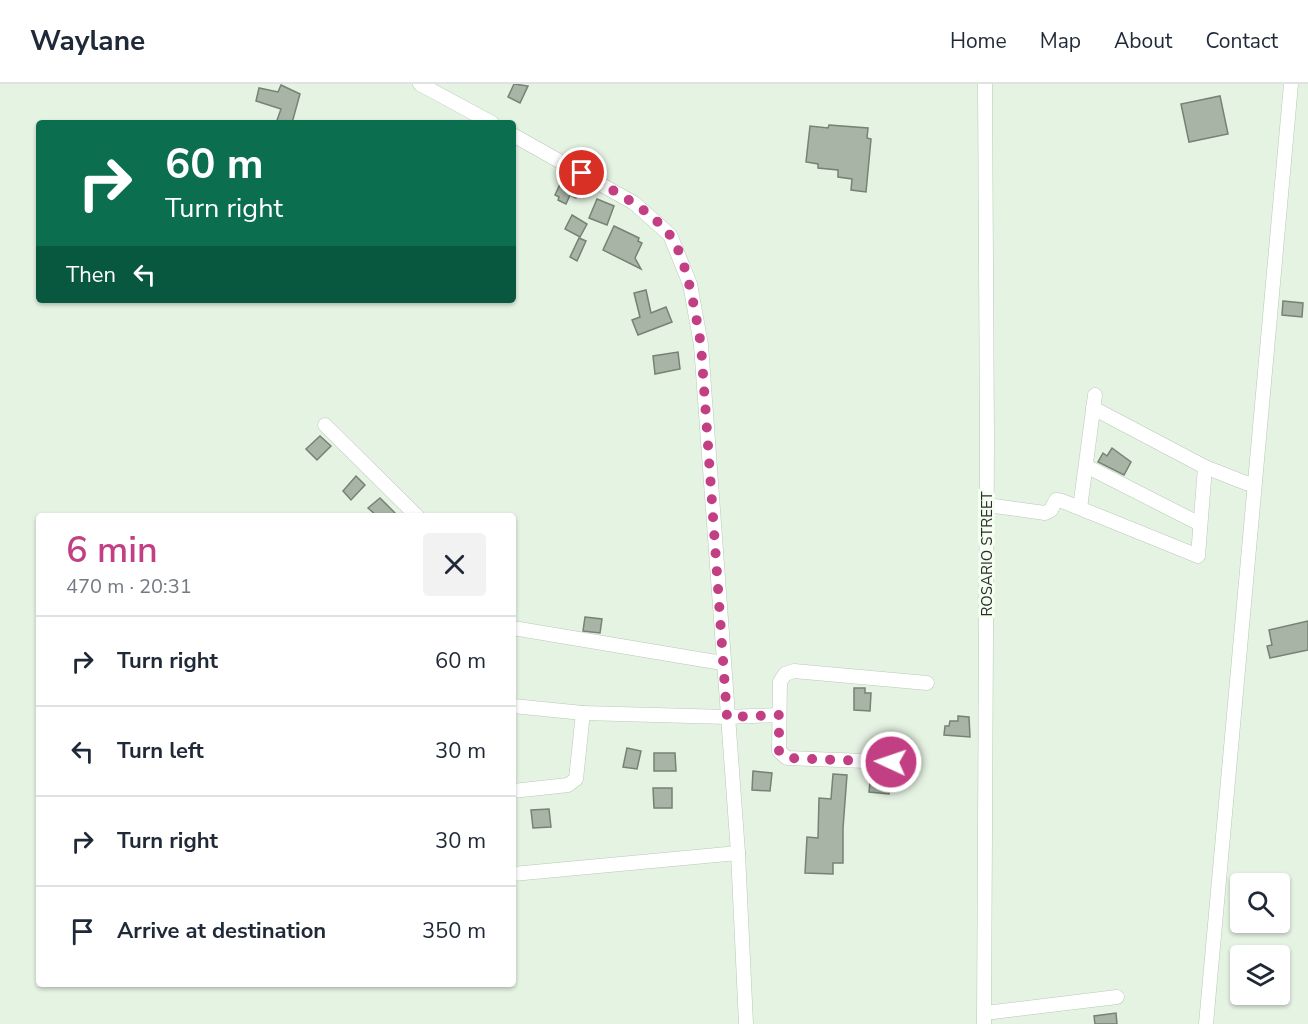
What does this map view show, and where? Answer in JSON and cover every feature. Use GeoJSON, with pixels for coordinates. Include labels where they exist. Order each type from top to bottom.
{"type":"FeatureCollection","features":[{"type":"Feature","properties":{"kind":"street"},"geometry":{"type":"LineString","coordinates":[[420,84],[486,120]]}},
{"type":"Feature","properties":{"kind":"street","name":"ROSARIO STREET"},"geometry":{"type":"LineString","coordinates":[[985,84],[987,506],[985,1018]]}},
{"type":"Feature","properties":{"kind":"street"},"geometry":{"type":"LineString","coordinates":[[1206,1024],[1291,84]]}},
{"type":"Feature","properties":{"kind":"street"},"geometry":{"type":"LineString","coordinates":[[516,137],[634,203],[670,235],[690,284],[701,345],[722,663],[738,853],[746,1024]]}},
{"type":"Feature","properties":{"kind":"street"},"geometry":{"type":"LineString","coordinates":[[1080,508],[1094,401],[1205,467],[1246,483]]}},
{"type":"Feature","properties":{"kind":"street"},"geometry":{"type":"LineString","coordinates":[[325,425],[414,513]]}},
{"type":"Feature","properties":{"kind":"street"},"geometry":{"type":"LineString","coordinates":[[1086,466],[1200,524]]}},
{"type":"Feature","properties":{"kind":"street"},"geometry":{"type":"LineString","coordinates":[[987,506],[1045,513],[1051,510],[1056,501],[1080,508],[1198,556],[1205,467]]}},
{"type":"Feature","properties":{"kind":"street"},"geometry":{"type":"LineString","coordinates":[[516,629],[722,663]]}},
{"type":"Feature","properties":{"kind":"street"},"geometry":{"type":"LineString","coordinates":[[891,762],[787,758],[779,751],[780,682],[785,674],[794,671],[927,683]]}},
{"type":"Feature","properties":{"kind":"street"},"geometry":{"type":"LineString","coordinates":[[516,706],[583,713],[727,717],[779,715]]}},
{"type":"Feature","properties":{"kind":"street"},"geometry":{"type":"LineString","coordinates":[[516,791],[568,785],[576,778],[583,713]]}},
{"type":"Feature","properties":{"kind":"street"},"geometry":{"type":"LineString","coordinates":[[516,874],[738,853]]}},
{"type":"Feature","properties":{"kind":"street"},"geometry":{"type":"LineString","coordinates":[[985,1018],[1117,997]]}},
{"type":"Feature","properties":{"kind":"building"},"geometry":{"type":"Polygon","coordinates":[[[514,84],[528,86],[520,103],[508,97],[514,84]]]}},
{"type":"Feature","properties":{"kind":"building"},"geometry":{"type":"Polygon","coordinates":[[[281,85],[300,94],[293,120],[277,120],[281,109],[256,101],[259,88],[278,92],[281,85]]]}},
{"type":"Feature","properties":{"kind":"building"},"geometry":{"type":"Polygon","coordinates":[[[1220,96],[1228,134],[1189,142],[1181,104],[1220,96]]]}},
{"type":"Feature","properties":{"kind":"building"},"geometry":{"type":"Polygon","coordinates":[[[829,125],[868,128],[867,138],[871,139],[866,192],[851,190],[852,179],[838,177],[838,170],[818,168],[818,164],[806,162],[810,126],[828,128],[829,125]]]}},
{"type":"Feature","properties":{"kind":"building"},"geometry":{"type":"Polygon","coordinates":[[[562,180],[580,188],[576,198],[570,195],[566,204],[558,200],[559,197],[555,195],[562,180]]]}},
{"type":"Feature","properties":{"kind":"building"},"geometry":{"type":"Polygon","coordinates":[[[597,199],[614,206],[607,225],[589,218],[597,199]]]}},
{"type":"Feature","properties":{"kind":"building"},"geometry":{"type":"Polygon","coordinates":[[[572,215],[587,224],[580,237],[565,229],[572,215]]]}},
{"type":"Feature","properties":{"kind":"building"},"geometry":{"type":"Polygon","coordinates":[[[614,226],[639,238],[638,241],[642,243],[635,258],[641,269],[603,250],[614,226]]]}},
{"type":"Feature","properties":{"kind":"building"},"geometry":{"type":"Polygon","coordinates":[[[579,238],[586,241],[577,261],[570,257],[579,238]]]}},
{"type":"Feature","properties":{"kind":"building"},"geometry":{"type":"Polygon","coordinates":[[[646,290],[651,313],[666,307],[672,322],[638,335],[632,320],[640,317],[634,293],[646,290]]]}},
{"type":"Feature","properties":{"kind":"building"},"geometry":{"type":"Polygon","coordinates":[[[1283,301],[1303,303],[1302,317],[1282,315],[1283,301]]]}},
{"type":"Feature","properties":{"kind":"building"},"geometry":{"type":"Polygon","coordinates":[[[678,352],[680,369],[655,374],[653,356],[678,352]]]}},
{"type":"Feature","properties":{"kind":"building"},"geometry":{"type":"Polygon","coordinates":[[[320,436],[331,446],[317,460],[306,449],[320,436]]]}},
{"type":"Feature","properties":{"kind":"building"},"geometry":{"type":"Polygon","coordinates":[[[1112,448],[1131,462],[1124,475],[1098,462],[1103,453],[1107,456],[1112,448]]]}},
{"type":"Feature","properties":{"kind":"building"},"geometry":{"type":"Polygon","coordinates":[[[356,476],[365,485],[351,500],[343,491],[356,476]]]}},
{"type":"Feature","properties":{"kind":"building"},"geometry":{"type":"Polygon","coordinates":[[[380,498],[395,513],[374,513],[368,508],[380,498]]]}},
{"type":"Feature","properties":{"kind":"building"},"geometry":{"type":"Polygon","coordinates":[[[585,617],[602,619],[600,633],[583,631],[585,617]]]}},
{"type":"Feature","properties":{"kind":"building"},"geometry":{"type":"Polygon","coordinates":[[[1308,621],[1308,650],[1270,658],[1267,646],[1272,645],[1269,630],[1308,621]]]}},
{"type":"Feature","properties":{"kind":"building"},"geometry":{"type":"Polygon","coordinates":[[[854,688],[865,688],[865,693],[871,693],[870,711],[854,710],[854,688]]]}},
{"type":"Feature","properties":{"kind":"building"},"geometry":{"type":"Polygon","coordinates":[[[958,716],[969,717],[970,737],[944,735],[945,726],[949,726],[950,721],[958,721],[958,716]]]}},
{"type":"Feature","properties":{"kind":"building"},"geometry":{"type":"Polygon","coordinates":[[[627,748],[641,751],[637,769],[623,767],[627,748]]]}},
{"type":"Feature","properties":{"kind":"building"},"geometry":{"type":"Polygon","coordinates":[[[654,753],[675,753],[676,771],[654,771],[654,753]]]}},
{"type":"Feature","properties":{"kind":"building"},"geometry":{"type":"Polygon","coordinates":[[[753,771],[772,773],[770,791],[752,790],[753,771]]]}},
{"type":"Feature","properties":{"kind":"building"},"geometry":{"type":"Polygon","coordinates":[[[871,772],[890,774],[889,794],[869,792],[871,772]]]}},
{"type":"Feature","properties":{"kind":"building"},"geometry":{"type":"Polygon","coordinates":[[[833,774],[847,775],[843,863],[833,863],[833,874],[805,873],[807,837],[818,838],[819,798],[831,799],[833,774]]]}},
{"type":"Feature","properties":{"kind":"building"},"geometry":{"type":"Polygon","coordinates":[[[653,788],[672,788],[672,808],[654,808],[653,788]]]}},
{"type":"Feature","properties":{"kind":"building"},"geometry":{"type":"Polygon","coordinates":[[[549,809],[551,827],[533,828],[531,810],[549,809]]]}},
{"type":"Feature","properties":{"kind":"building"},"geometry":{"type":"Polygon","coordinates":[[[1116,1013],[1117,1024],[1095,1024],[1094,1016],[1116,1013]]]}},
{"type":"Feature","properties":{"kind":"route"},"geometry":{"type":"LineString","coordinates":[[582,173],[634,203],[670,235],[690,284],[701,345],[727,717],[779,715],[779,751],[787,758],[891,762]]}}]}
